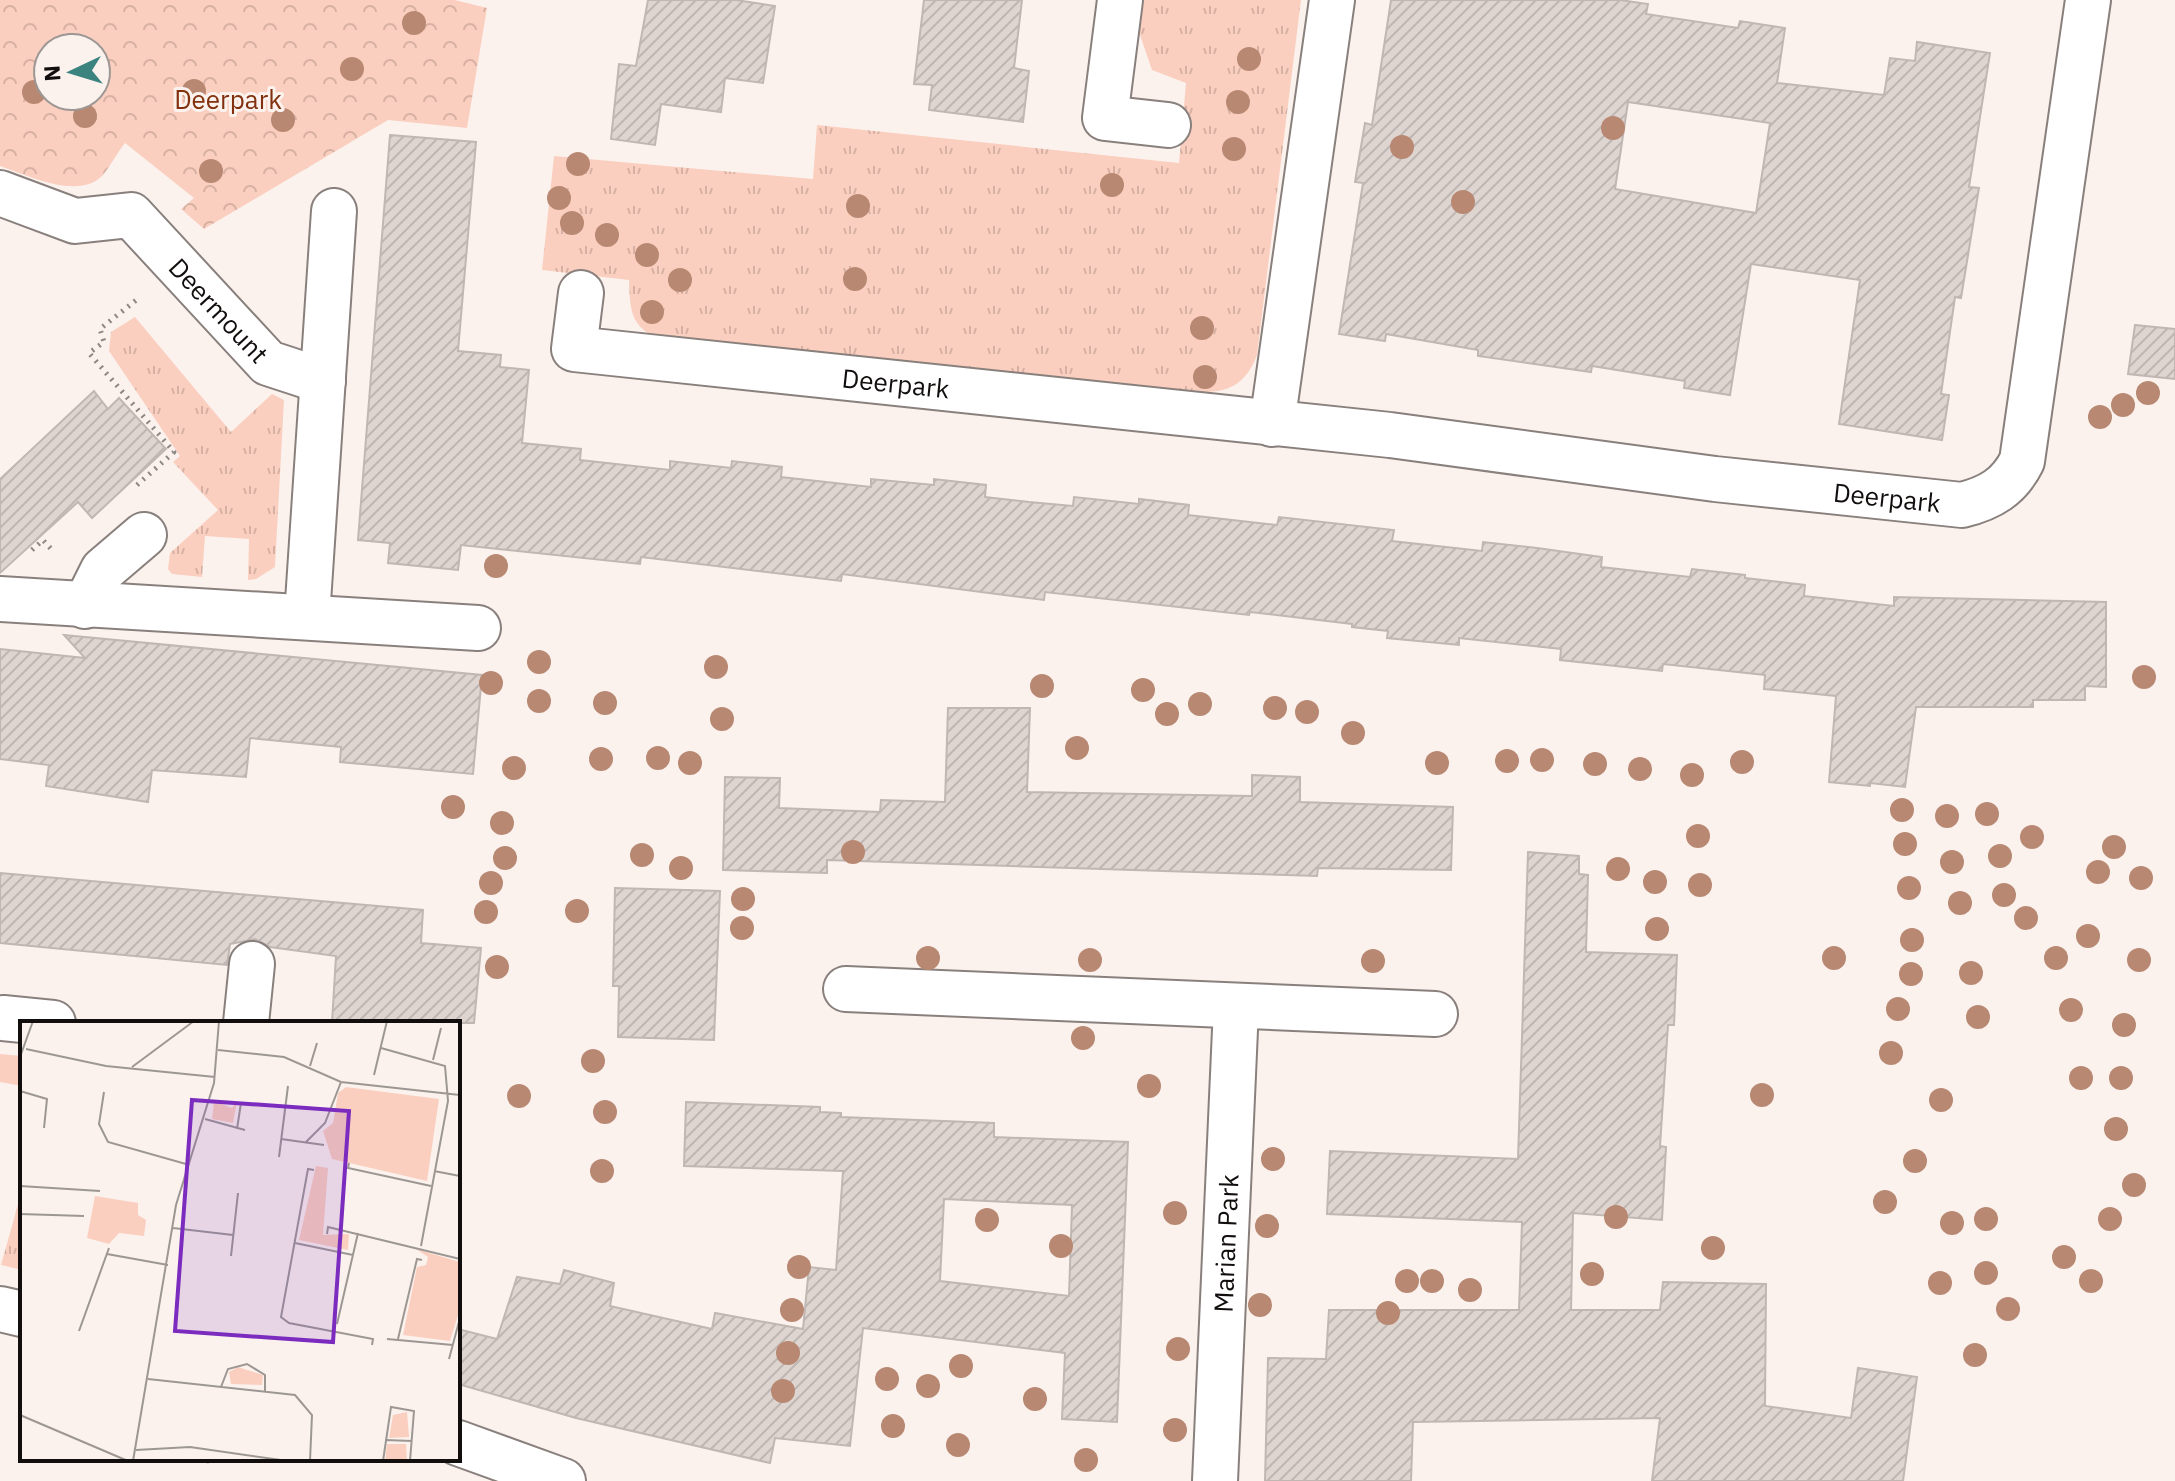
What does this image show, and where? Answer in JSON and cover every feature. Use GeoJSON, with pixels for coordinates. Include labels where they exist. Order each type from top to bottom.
{"type":"FeatureCollection","features":[{"type":"Feature","properties":{"kind":"street"},"geometry":{"type":"LineString","coordinates":[[1120,0],[1105,118],[1168,125]]}},
{"type":"Feature","properties":{"kind":"street"},"geometry":{"type":"LineString","coordinates":[[1272,424],[1332,0]]}},
{"type":"Feature","properties":{"kind":"street","name":"Deerpark"},"geometry":{"type":"LineString","coordinates":[[581,293],[574,349],[1272,424],[1947,506],[1979,501],[2014,476],[2022,461],[2088,0]]}},
{"type":"Feature","properties":{"kind":"street","name":"Deermount"},"geometry":{"type":"LineString","coordinates":[[0,193],[75,221],[131,215],[268,363],[323,381]]}},
{"type":"Feature","properties":{"kind":"street"},"geometry":{"type":"LineString","coordinates":[[307,617],[334,211]]}},
{"type":"Feature","properties":{"kind":"street"},"geometry":{"type":"LineString","coordinates":[[85,606],[103,570],[144,535]]}},
{"type":"Feature","properties":{"kind":"street"},"geometry":{"type":"LineString","coordinates":[[0,599],[478,628]]}},
{"type":"Feature","properties":{"kind":"street"},"geometry":{"type":"LineString","coordinates":[[246,1021],[252,964]]}},
{"type":"Feature","properties":{"kind":"street"},"geometry":{"type":"LineString","coordinates":[[846,989],[1435,1014]]}},
{"type":"Feature","properties":{"kind":"street","name":"Marian Park"},"geometry":{"type":"LineString","coordinates":[[1215,1481],[1236,1007]]}},
{"type":"Feature","properties":{"kind":"street"},"geometry":{"type":"LineString","coordinates":[[3,1018],[33,1021]]}},
{"type":"Feature","properties":{"kind":"street"},"geometry":{"type":"LineString","coordinates":[[0,1309],[20,1314]]}},
{"type":"Feature","properties":{"kind":"street"},"geometry":{"type":"LineString","coordinates":[[460,1444],[563,1481]]}},
{"type":"Feature","properties":{"kind":"path"},"geometry":{"type":"LineString","coordinates":[[100,329],[104,342],[89,353],[174,452],[127,494]]}},
{"type":"Feature","properties":{"kind":"path"},"geometry":{"type":"LineString","coordinates":[[22,559],[43,540],[58,557]]}},
{"type":"Feature","properties":{"kind":"green space","name":"Deerpark"},"geometry":{"type":"Polygon","coordinates":[[[0,0],[455,0],[487,8],[467,128],[388,120],[204,229],[181,209],[194,198],[125,143],[103,175],[93,182],[67,186],[38,180],[0,166],[0,0]]]}},
{"type":"Feature","properties":{"kind":"green space"},"geometry":{"type":"Polygon","coordinates":[[[1144,0],[1301,0],[1257,355],[1248,373],[1235,385],[1219,391],[1199,392],[667,343],[646,332],[635,320],[630,303],[629,280],[542,270],[554,156],[813,179],[817,125],[1179,163],[1186,83],[1152,70],[1139,32],[1144,0]]]}},
{"type":"Feature","properties":{"kind":"green space"},"geometry":{"type":"Polygon","coordinates":[[[135,317],[231,432],[272,394],[284,400],[275,567],[256,579],[248,580],[249,539],[205,536],[202,577],[172,574],[168,569],[170,553],[218,510],[173,462],[180,456],[109,351],[111,332],[135,317]]]}},
{"type":"Feature","properties":{"kind":"green space"},"geometry":{"type":"Polygon","coordinates":[[[0,1054],[20,1056],[20,1086],[0,1082],[0,1054]]]}},
{"type":"Feature","properties":{"kind":"green space"},"geometry":{"type":"Polygon","coordinates":[[[20,1197],[20,1270],[1,1265],[20,1197]]]}},
{"type":"Feature","properties":{"kind":"building"},"geometry":{"type":"Polygon","coordinates":[[[648,0],[736,0],[775,6],[763,83],[725,78],[721,112],[661,104],[655,145],[611,139],[619,64],[636,66],[648,0]]]}},
{"type":"Feature","properties":{"kind":"building"},"geometry":{"type":"Polygon","coordinates":[[[924,0],[1022,0],[1014,68],[1029,71],[1023,122],[929,110],[932,85],[914,84],[924,0]]]}},
{"type":"Feature","properties":{"kind":"building"},"geometry":{"type":"Polygon","coordinates":[[[1391,0],[1620,0],[1648,4],[1646,14],[1738,28],[1740,21],[1785,28],[1777,83],[1884,95],[1890,58],[1915,61],[1917,42],[1990,53],[1969,187],[1979,188],[1961,298],[1955,297],[1941,394],[1949,395],[1942,440],[1839,424],[1860,280],[1751,264],[1730,395],[1684,388],[1685,381],[1592,366],[1591,372],[1478,356],[1478,350],[1386,334],[1385,341],[1339,334],[1363,183],[1355,182],[1365,123],[1372,125],[1391,0]],[[1628,102],[1615,189],[1756,213],[1770,123],[1628,102]]]}},
{"type":"Feature","properties":{"kind":"building"},"geometry":{"type":"Polygon","coordinates":[[[390,135],[476,142],[458,351],[501,355],[500,367],[529,370],[522,443],[581,449],[580,460],[670,470],[670,461],[731,468],[732,461],[782,467],[781,477],[871,487],[871,479],[934,485],[934,479],[986,485],[985,497],[1029,502],[1073,506],[1074,497],[1139,504],[1139,499],[1189,505],[1188,515],[1277,525],[1279,517],[1394,530],[1392,541],[1482,551],[1483,542],[1602,557],[1601,567],[1690,577],[1692,569],[1745,575],[1745,578],[1805,585],[1804,596],[1894,606],[1894,597],[2106,602],[2106,687],[2085,686],[2085,700],[2033,700],[2033,707],[1916,707],[1905,787],[1870,783],[1870,786],[1829,782],[1836,696],[1764,689],[1765,675],[1663,664],[1662,671],[1560,660],[1561,649],[1459,638],[1459,645],[1387,638],[1388,631],[1352,627],[1352,624],[1250,612],[1249,615],[1045,592],[1044,600],[842,574],[841,581],[641,557],[640,564],[461,545],[458,570],[388,563],[390,543],[358,540],[390,135]]]}},
{"type":"Feature","properties":{"kind":"building"},"geometry":{"type":"Polygon","coordinates":[[[2135,325],[2175,329],[2175,379],[2128,374],[2135,325]]]}},
{"type":"Feature","properties":{"kind":"building"},"geometry":{"type":"Polygon","coordinates":[[[94,391],[108,409],[119,398],[166,449],[92,518],[78,502],[0,573],[0,479],[94,391]]]}},
{"type":"Feature","properties":{"kind":"building"},"geometry":{"type":"Polygon","coordinates":[[[64,635],[482,675],[473,774],[340,762],[341,747],[250,738],[246,777],[152,770],[148,802],[46,786],[49,765],[0,759],[0,649],[85,658],[64,635]]]}},
{"type":"Feature","properties":{"kind":"building"},"geometry":{"type":"Polygon","coordinates":[[[948,708],[1030,708],[1027,792],[1252,796],[1252,775],[1300,777],[1300,802],[1453,807],[1451,870],[1318,868],[1317,876],[827,860],[827,873],[723,870],[725,777],[780,778],[779,808],[880,812],[881,800],[945,802],[948,708]]]}},
{"type":"Feature","properties":{"kind":"building"},"geometry":{"type":"Polygon","coordinates":[[[1528,852],[1579,856],[1579,874],[1588,875],[1586,952],[1677,955],[1674,1025],[1668,1025],[1660,1146],[1666,1147],[1662,1220],[1573,1213],[1571,1310],[1660,1310],[1663,1282],[1766,1284],[1765,1406],[1851,1418],[1858,1368],[1917,1377],[1903,1481],[1652,1481],[1660,1418],[1413,1422],[1411,1481],[1265,1481],[1268,1358],[1326,1359],[1329,1310],[1519,1310],[1522,1222],[1327,1214],[1330,1151],[1518,1159],[1528,852]]]}},
{"type":"Feature","properties":{"kind":"building"},"geometry":{"type":"Polygon","coordinates":[[[0,873],[423,910],[421,943],[481,948],[474,1023],[460,1023],[332,1021],[336,956],[270,947],[255,939],[230,944],[227,965],[0,943],[0,873]]]}},
{"type":"Feature","properties":{"kind":"building"},"geometry":{"type":"Polygon","coordinates":[[[615,888],[720,891],[714,1040],[618,1037],[619,986],[613,986],[615,888]]]}},
{"type":"Feature","properties":{"kind":"building"},"geometry":{"type":"Polygon","coordinates":[[[686,1102],[820,1107],[820,1112],[841,1113],[841,1117],[994,1123],[994,1137],[1128,1142],[1117,1422],[1062,1419],[1065,1353],[863,1328],[850,1446],[775,1438],[770,1463],[576,1418],[460,1385],[460,1330],[497,1339],[517,1277],[560,1284],[564,1270],[614,1283],[610,1306],[712,1329],[715,1313],[803,1329],[809,1267],[836,1270],[843,1171],[684,1166],[686,1102]],[[944,1199],[940,1281],[1069,1296],[1072,1205],[944,1199]]]}}]}
